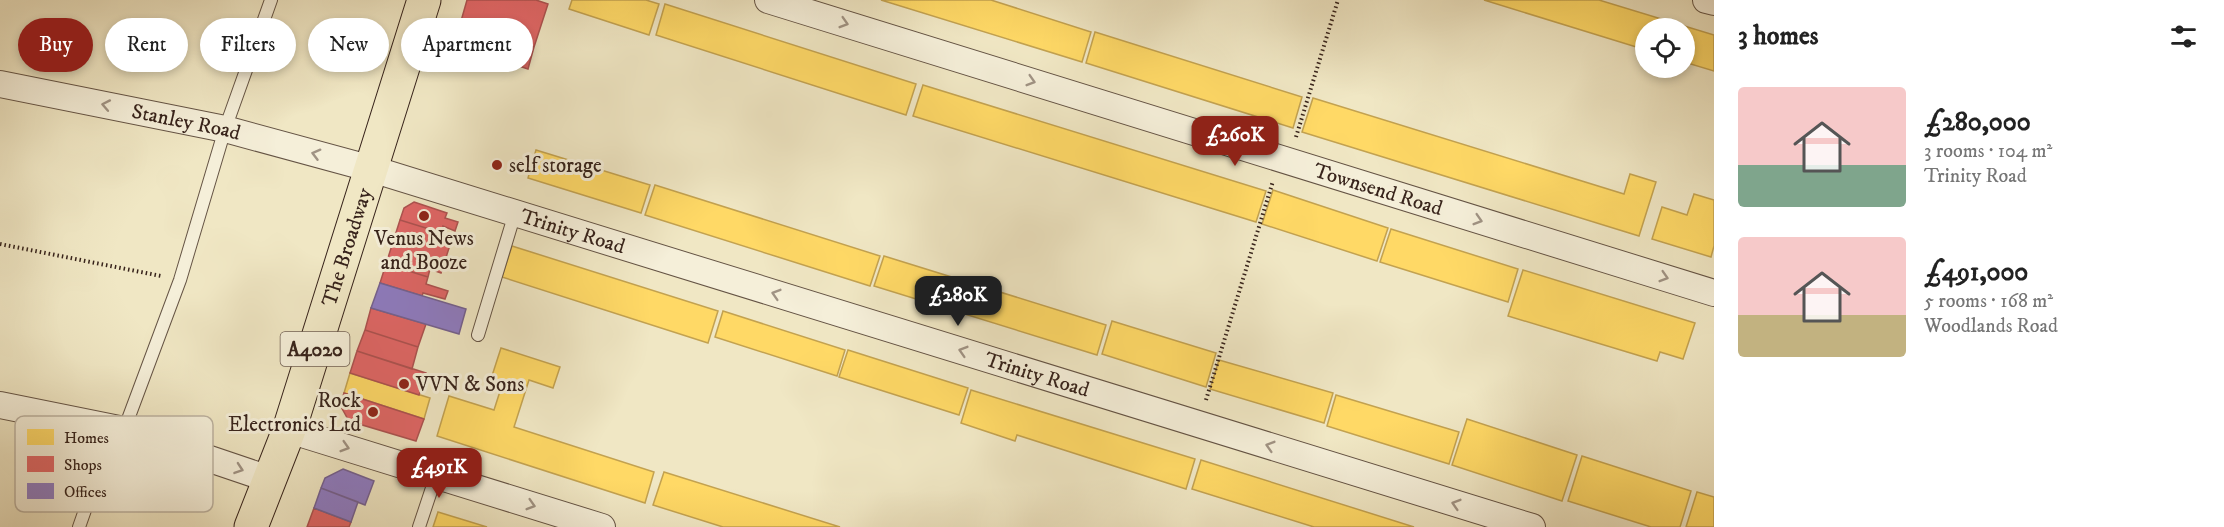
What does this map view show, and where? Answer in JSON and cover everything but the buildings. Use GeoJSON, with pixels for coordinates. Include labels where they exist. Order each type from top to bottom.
{"type":"FeatureCollection","features":[{"type":"Feature","properties":{"kind":"main road","name":"The Broadway"},"geometry":{"type":"LineString","coordinates":[[251,527],[289,430],[424,0]]}},
{"type":"Feature","properties":{"kind":"street","name":"Townsend Road"},"geometry":{"type":"LineString","coordinates":[[768,0],[1714,293]]}},
{"type":"Feature","properties":{"kind":"street"},"geometry":{"type":"LineString","coordinates":[[1706,0],[1714,2]]}},
{"type":"Feature","properties":{"kind":"street","name":"Stanley Road"},"geometry":{"type":"LineString","coordinates":[[0,84],[225,129],[372,169]]}},
{"type":"Feature","properties":{"kind":"street","name":"Trinity Road"},"geometry":{"type":"LineString","coordinates":[[372,169],[1532,527]]}},
{"type":"Feature","properties":{"kind":"street"},"geometry":{"type":"LineString","coordinates":[[0,405],[55,416]]}},
{"type":"Feature","properties":{"kind":"street"},"geometry":{"type":"LineString","coordinates":[[289,430],[602,527]]}},
{"type":"Feature","properties":{"kind":"street"},"geometry":{"type":"LineString","coordinates":[[213,460],[269,479]]}},
{"type":"Feature","properties":{"kind":"lane"},"geometry":{"type":"LineString","coordinates":[[124,416],[180,280],[225,129],[271,0]]}},
{"type":"Feature","properties":{"kind":"lane"},"geometry":{"type":"LineString","coordinates":[[478,335],[515,213]]}},
{"type":"Feature","properties":{"kind":"lane"},"geometry":{"type":"LineString","coordinates":[[419,527],[436,476]]}},
{"type":"Feature","properties":{"kind":"lane"},"geometry":{"type":"LineString","coordinates":[[79,527],[85,512]]}},
{"type":"Feature","properties":{"kind":"path"},"geometry":{"type":"LineString","coordinates":[[1198,424],[1338,0]]}},
{"type":"Feature","properties":{"kind":"path"},"geometry":{"type":"LineString","coordinates":[[0,244],[180,280]]}},
{"type":"Feature","properties":{"kind":"place","name":"self storage"},"geometry":{"type":"Point","coordinates":[497,165]}},
{"type":"Feature","properties":{"kind":"place","name":"Venus News and Booze"},"geometry":{"type":"Point","coordinates":[424,216]}},
{"type":"Feature","properties":{"kind":"place","name":"VVN & Sons"},"geometry":{"type":"Point","coordinates":[404,384]}},
{"type":"Feature","properties":{"kind":"place","name":"Rock Electronics Ltd"},"geometry":{"type":"Point","coordinates":[373,412]}}]}
